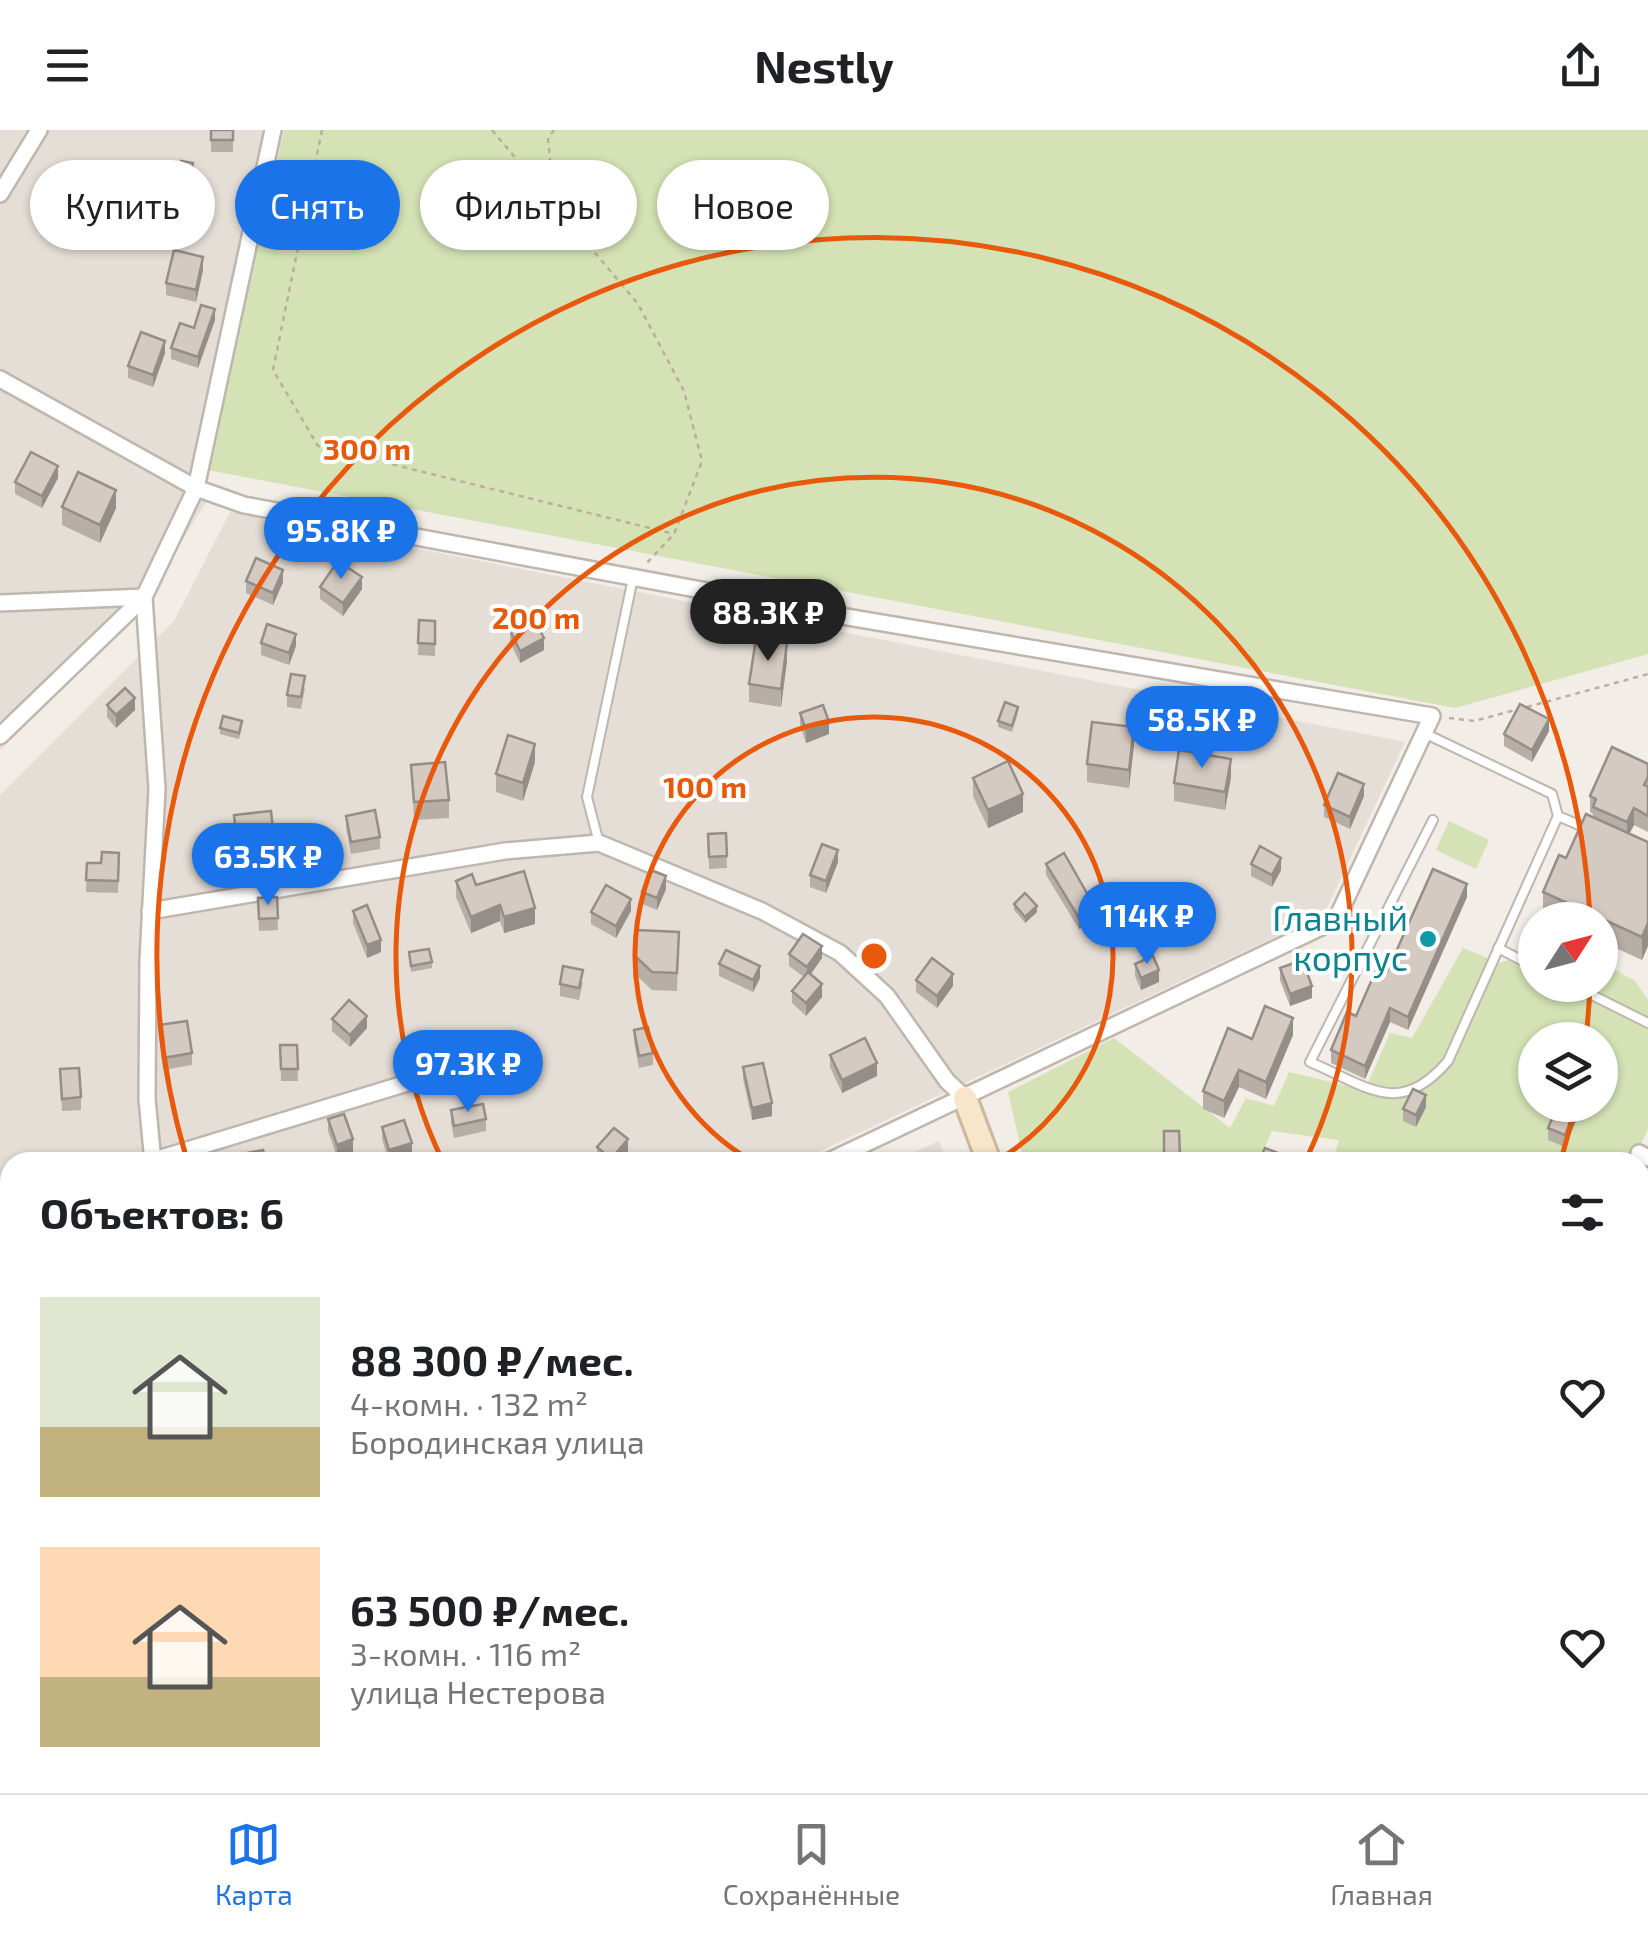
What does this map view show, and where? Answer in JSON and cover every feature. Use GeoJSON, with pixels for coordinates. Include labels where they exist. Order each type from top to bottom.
{"type":"FeatureCollection","features":[{"type":"Feature","properties":{"kind":"street"},"geometry":{"type":"LineString","coordinates":[[0,194],[38,130]]}},
{"type":"Feature","properties":{"kind":"street"},"geometry":{"type":"LineString","coordinates":[[0,736],[144,597],[196,488],[273,130]]}},
{"type":"Feature","properties":{"kind":"street"},"geometry":{"type":"LineString","coordinates":[[0,379],[196,488],[244,505],[1432,716],[1336,920],[849,1152]]}},
{"type":"Feature","properties":{"kind":"street"},"geometry":{"type":"LineString","coordinates":[[0,603],[144,597]]}},
{"type":"Feature","properties":{"kind":"street"},"geometry":{"type":"LineString","coordinates":[[144,597],[158,789],[150,911],[151,1152]]}},
{"type":"Feature","properties":{"kind":"street"},"geometry":{"type":"LineString","coordinates":[[150,911],[505,852],[600,843],[762,911],[840,952],[887,996],[946,1081],[965,1098],[986,1152]]}},
{"type":"Feature","properties":{"kind":"street"},"geometry":{"type":"LineString","coordinates":[[183,1152],[426,1077]]}},
{"type":"Feature","properties":{"kind":"lane"},"geometry":{"type":"LineString","coordinates":[[600,843],[588,797],[633,577]]}},
{"type":"Feature","properties":{"kind":"lane"},"geometry":{"type":"LineString","coordinates":[[1424,733],[1552,794],[1558,816],[1448,1061],[1426,1086],[1408,1095],[1380,1092],[1310,1062],[1432,820]]}},
{"type":"Feature","properties":{"kind":"lane"},"geometry":{"type":"LineString","coordinates":[[1558,816],[1594,832]]}},
{"type":"Feature","properties":{"kind":"lane"},"geometry":{"type":"LineString","coordinates":[[1498,948],[1518,958]]}},
{"type":"Feature","properties":{"kind":"lane"},"geometry":{"type":"LineString","coordinates":[[1606,1002],[1648,1023]]}},
{"type":"Feature","properties":{"kind":"path"},"geometry":{"type":"LineString","coordinates":[[322,130],[272,370],[318,446],[674,534]]}},
{"type":"Feature","properties":{"kind":"path"},"geometry":{"type":"LineString","coordinates":[[492,130],[517,160]]}},
{"type":"Feature","properties":{"kind":"path"},"geometry":{"type":"LineString","coordinates":[[550,160],[548,138],[554,130]]}},
{"type":"Feature","properties":{"kind":"path"},"geometry":{"type":"LineString","coordinates":[[593,250],[638,304],[684,391],[702,461],[674,534],[633,577]]}},
{"type":"Feature","properties":{"kind":"path"},"geometry":{"type":"LineString","coordinates":[[1432,716],[1474,721],[1648,674]]}},
{"type":"Feature","properties":{"kind":"shaded area"},"geometry":{"type":"Polygon","coordinates":[[[0,130],[268,130],[261,160],[235,160],[235,250],[241,250],[190,480],[215,487],[138,614],[0,750],[0,130]]]}},
{"type":"Feature","properties":{"kind":"shaded area"},"geometry":{"type":"Polygon","coordinates":[[[230,512],[1405,742],[1324,914],[818,1152],[0,1152],[0,795],[174,621],[230,512]]]}},
{"type":"Feature","properties":{"kind":"shaded area"},"geometry":{"type":"Polygon","coordinates":[[[939,1141],[944,1152],[915,1152],[939,1141]]]}},
{"type":"Feature","properties":{"kind":"green space"},"geometry":{"type":"Polygon","coordinates":[[[284,130],[1648,130],[1648,654],[1455,708],[208,470],[257,250],[400,250],[400,160],[277,160],[284,130]]]}},
{"type":"Feature","properties":{"kind":"green space"},"geometry":{"type":"Polygon","coordinates":[[[1449,821],[1489,840],[1476,869],[1436,850],[1449,821]]]}},
{"type":"Feature","properties":{"kind":"green space"},"geometry":{"type":"Polygon","coordinates":[[[1463,948],[1500,963],[1518,956],[1518,1002],[1618,1002],[1618,971],[1635,981],[1648,1000],[1648,1129],[1638,1152],[1335,1152],[1339,1140],[1272,1131],[1263,1152],[1022,1152],[1008,1092],[1114,1038],[1230,1128],[1246,1098],[1274,1106],[1289,1072],[1365,1090],[1390,1033],[1412,1038],[1463,948]]]}},
{"type":"Feature","properties":{"kind":"building"},"geometry":{"type":"Polygon","coordinates":[[[211,130],[233,130],[233,140],[211,140],[211,130]]]}},
{"type":"Feature","properties":{"kind":"building"},"geometry":{"type":"Polygon","coordinates":[[[174,250],[203,257],[196,290],[166,283],[174,250]]]}},
{"type":"Feature","properties":{"kind":"building"},"geometry":{"type":"Polygon","coordinates":[[[201,305],[215,309],[198,357],[171,348],[180,323],[194,328],[201,305]]]}},
{"type":"Feature","properties":{"kind":"building"},"geometry":{"type":"Polygon","coordinates":[[[141,332],[165,341],[153,375],[128,366],[141,332]]]}},
{"type":"Feature","properties":{"kind":"building"},"geometry":{"type":"Polygon","coordinates":[[[31,452],[58,466],[42,496],[15,482],[31,452]]]}},
{"type":"Feature","properties":{"kind":"building"},"geometry":{"type":"Polygon","coordinates":[[[78,472],[116,490],[100,525],[62,507],[78,472]]]}},
{"type":"Feature","properties":{"kind":"building"},"geometry":{"type":"Polygon","coordinates":[[[256,558],[283,570],[273,593],[246,581],[256,558]]]}},
{"type":"Feature","properties":{"kind":"building"},"geometry":{"type":"Polygon","coordinates":[[[338,561],[362,577],[343,603],[320,587],[338,561]]]}},
{"type":"Feature","properties":{"kind":"building"},"geometry":{"type":"Polygon","coordinates":[[[533,618],[544,638],[520,651],[510,630],[533,618]]]}},
{"type":"Feature","properties":{"kind":"building"},"geometry":{"type":"Polygon","coordinates":[[[419,620],[435,621],[435,644],[418,643],[419,620]]]}},
{"type":"Feature","properties":{"kind":"building"},"geometry":{"type":"Polygon","coordinates":[[[267,624],[296,634],[289,653],[261,643],[267,624]]]}},
{"type":"Feature","properties":{"kind":"building"},"geometry":{"type":"Polygon","coordinates":[[[756,639],[787,643],[781,689],[749,684],[756,639]]]}},
{"type":"Feature","properties":{"kind":"building"},"geometry":{"type":"Polygon","coordinates":[[[291,674],[305,676],[301,697],[287,695],[291,674]]]}},
{"type":"Feature","properties":{"kind":"building"},"geometry":{"type":"Polygon","coordinates":[[[125,688],[135,698],[116,715],[107,705],[125,688]]]}},
{"type":"Feature","properties":{"kind":"building"},"geometry":{"type":"Polygon","coordinates":[[[1231,698],[1262,700],[1261,720],[1230,718],[1231,698]]]}},
{"type":"Feature","properties":{"kind":"building"},"geometry":{"type":"Polygon","coordinates":[[[1005,702],[1018,707],[1012,726],[998,721],[1005,702]]]}},
{"type":"Feature","properties":{"kind":"building"},"geometry":{"type":"Polygon","coordinates":[[[1520,704],[1549,719],[1532,750],[1504,734],[1520,704]]]}},
{"type":"Feature","properties":{"kind":"building"},"geometry":{"type":"Polygon","coordinates":[[[823,705],[829,722],[806,730],[800,713],[823,705]]]}},
{"type":"Feature","properties":{"kind":"building"},"geometry":{"type":"Polygon","coordinates":[[[223,716],[242,721],[239,733],[220,728],[223,716]]]}},
{"type":"Feature","properties":{"kind":"building"},"geometry":{"type":"Polygon","coordinates":[[[1092,722],[1134,727],[1129,770],[1087,764],[1092,722]]]}},
{"type":"Feature","properties":{"kind":"building"},"geometry":{"type":"Polygon","coordinates":[[[508,735],[535,744],[523,783],[496,774],[508,735]]]}},
{"type":"Feature","properties":{"kind":"building"},"geometry":{"type":"Polygon","coordinates":[[[1612,747],[1648,764],[1644,785],[1648,787],[1648,816],[1634,808],[1627,822],[1593,807],[1596,799],[1590,796],[1612,747]]]}},
{"type":"Feature","properties":{"kind":"building"},"geometry":{"type":"Polygon","coordinates":[[[1179,750],[1231,759],[1225,792],[1174,783],[1179,750]]]}},
{"type":"Feature","properties":{"kind":"building"},"geometry":{"type":"Polygon","coordinates":[[[1008,761],[1023,794],[988,810],[973,778],[1008,761]]]}},
{"type":"Feature","properties":{"kind":"building"},"geometry":{"type":"Polygon","coordinates":[[[445,762],[449,800],[414,802],[411,765],[445,762]]]}},
{"type":"Feature","properties":{"kind":"building"},"geometry":{"type":"Polygon","coordinates":[[[1338,773],[1364,784],[1350,817],[1324,805],[1338,773]]]}},
{"type":"Feature","properties":{"kind":"building"},"geometry":{"type":"Polygon","coordinates":[[[375,810],[380,837],[351,842],[346,816],[375,810]]]}},
{"type":"Feature","properties":{"kind":"building"},"geometry":{"type":"Polygon","coordinates":[[[271,811],[275,848],[238,852],[234,815],[271,811]]]}},
{"type":"Feature","properties":{"kind":"building"},"geometry":{"type":"Polygon","coordinates":[[[1586,814],[1648,842],[1648,923],[1642,937],[1618,926],[1618,902],[1565,902],[1543,892],[1559,855],[1566,858],[1586,814]]]}},
{"type":"Feature","properties":{"kind":"building"},"geometry":{"type":"Polygon","coordinates":[[[726,833],[727,856],[709,857],[708,834],[726,833]]]}},
{"type":"Feature","properties":{"kind":"building"},"geometry":{"type":"Polygon","coordinates":[[[822,844],[838,850],[826,881],[810,875],[822,844]]]}},
{"type":"Feature","properties":{"kind":"building"},"geometry":{"type":"Polygon","coordinates":[[[1260,846],[1281,858],[1272,875],[1251,864],[1260,846]]]}},
{"type":"Feature","properties":{"kind":"building"},"geometry":{"type":"Polygon","coordinates":[[[102,852],[119,853],[118,881],[86,880],[87,863],[101,863],[102,852]]]}},
{"type":"Feature","properties":{"kind":"building"},"geometry":{"type":"Polygon","coordinates":[[[1064,853],[1096,909],[1079,918],[1046,864],[1064,853]]]}},
{"type":"Feature","properties":{"kind":"building","name":"Главный корпус"},"geometry":{"type":"Polygon","coordinates":[[[1433,869],[1467,884],[1408,1017],[1390,1008],[1365,1066],[1331,1050],[1347,1012],[1356,1016],[1377,968],[1387,972],[1433,869]]]}},
{"type":"Feature","properties":{"kind":"building"},"geometry":{"type":"Polygon","coordinates":[[[651,870],[666,876],[657,898],[642,892],[651,870]]]}},
{"type":"Feature","properties":{"kind":"building"},"geometry":{"type":"Polygon","coordinates":[[[524,871],[535,908],[504,917],[500,905],[471,917],[456,881],[472,874],[476,885],[524,871]]]}},
{"type":"Feature","properties":{"kind":"building"},"geometry":{"type":"Polygon","coordinates":[[[606,885],[631,899],[616,926],[591,912],[606,885]]]}},
{"type":"Feature","properties":{"kind":"building"},"geometry":{"type":"Polygon","coordinates":[[[1025,893],[1037,906],[1025,917],[1014,904],[1025,893]]]}},
{"type":"Feature","properties":{"kind":"building"},"geometry":{"type":"Polygon","coordinates":[[[277,897],[278,918],[259,919],[258,898],[277,897]]]}},
{"type":"Feature","properties":{"kind":"building"},"geometry":{"type":"Polygon","coordinates":[[[367,905],[381,940],[367,945],[353,911],[367,905]]]}},
{"type":"Feature","properties":{"kind":"building"},"geometry":{"type":"Polygon","coordinates":[[[636,930],[679,932],[677,973],[652,972],[635,956],[636,930]]]}},
{"type":"Feature","properties":{"kind":"building"},"geometry":{"type":"Polygon","coordinates":[[[803,934],[822,946],[807,967],[789,954],[803,934]]]}},
{"type":"Feature","properties":{"kind":"building"},"geometry":{"type":"Polygon","coordinates":[[[429,949],[432,962],[411,966],[409,952],[429,949]]]}},
{"type":"Feature","properties":{"kind":"building"},"geometry":{"type":"Polygon","coordinates":[[[726,950],[760,966],[753,980],[719,964],[726,950]]]}},
{"type":"Feature","properties":{"kind":"building"},"geometry":{"type":"Polygon","coordinates":[[[1153,956],[1159,970],[1141,978],[1135,964],[1153,956]]]}},
{"type":"Feature","properties":{"kind":"building"},"geometry":{"type":"Polygon","coordinates":[[[932,958],[953,974],[937,996],[916,980],[932,958]]]}},
{"type":"Feature","properties":{"kind":"building"},"geometry":{"type":"Polygon","coordinates":[[[1302,960],[1312,986],[1290,994],[1280,968],[1302,960]]]}},
{"type":"Feature","properties":{"kind":"building"},"geometry":{"type":"Polygon","coordinates":[[[563,966],[583,970],[579,988],[560,984],[563,966]]]}},
{"type":"Feature","properties":{"kind":"building"},"geometry":{"type":"Polygon","coordinates":[[[808,972],[822,984],[806,1003],[792,991],[808,972]]]}},
{"type":"Feature","properties":{"kind":"building"},"geometry":{"type":"Polygon","coordinates":[[[349,1000],[367,1016],[350,1035],[332,1019],[349,1000]]]}},
{"type":"Feature","properties":{"kind":"building"},"geometry":{"type":"Polygon","coordinates":[[[1265,1006],[1293,1018],[1266,1082],[1239,1070],[1224,1101],[1203,1091],[1228,1028],[1252,1039],[1265,1006]]]}},
{"type":"Feature","properties":{"kind":"building"},"geometry":{"type":"Polygon","coordinates":[[[187,1021],[192,1053],[163,1058],[159,1025],[187,1021]]]}},
{"type":"Feature","properties":{"kind":"building"},"geometry":{"type":"Polygon","coordinates":[[[648,1027],[653,1053],[639,1056],[634,1030],[648,1027]]]}},
{"type":"Feature","properties":{"kind":"building"},"geometry":{"type":"Polygon","coordinates":[[[865,1038],[877,1063],[842,1080],[830,1055],[865,1038]]]}},
{"type":"Feature","properties":{"kind":"building"},"geometry":{"type":"Polygon","coordinates":[[[280,1045],[297,1045],[298,1069],[281,1069],[280,1045]]]}},
{"type":"Feature","properties":{"kind":"building"},"geometry":{"type":"Polygon","coordinates":[[[763,1063],[772,1103],[752,1108],[743,1067],[763,1063]]]}},
{"type":"Feature","properties":{"kind":"building"},"geometry":{"type":"Polygon","coordinates":[[[79,1068],[81,1097],[62,1099],[60,1069],[79,1068]]]}},
{"type":"Feature","properties":{"kind":"building"},"geometry":{"type":"Polygon","coordinates":[[[1413,1089],[1426,1095],[1416,1115],[1403,1109],[1413,1089]]]}},
{"type":"Feature","properties":{"kind":"building"},"geometry":{"type":"Polygon","coordinates":[[[483,1104],[486,1119],[454,1126],[451,1110],[483,1104]]]}},
{"type":"Feature","properties":{"kind":"building"},"geometry":{"type":"Polygon","coordinates":[[[344,1114],[353,1139],[337,1145],[328,1119],[344,1114]]]}},
{"type":"Feature","properties":{"kind":"building"},"geometry":{"type":"Polygon","coordinates":[[[404,1120],[412,1143],[389,1150],[382,1127],[404,1120]]]}},
{"type":"Feature","properties":{"kind":"building"},"geometry":{"type":"Polygon","coordinates":[[[1551,1122],[1571,1122],[1565,1135],[1548,1128],[1551,1122]]]}},
{"type":"Feature","properties":{"kind":"building"},"geometry":{"type":"Polygon","coordinates":[[[614,1128],[628,1139],[617,1152],[603,1152],[597,1147],[614,1128]]]}},
{"type":"Feature","properties":{"kind":"building"},"geometry":{"type":"Polygon","coordinates":[[[1164,1131],[1179,1131],[1180,1152],[1164,1152],[1164,1131]]]}},
{"type":"Feature","properties":{"kind":"place","name":"Главный корпус"},"geometry":{"type":"Point","coordinates":[1428,939]}}]}
